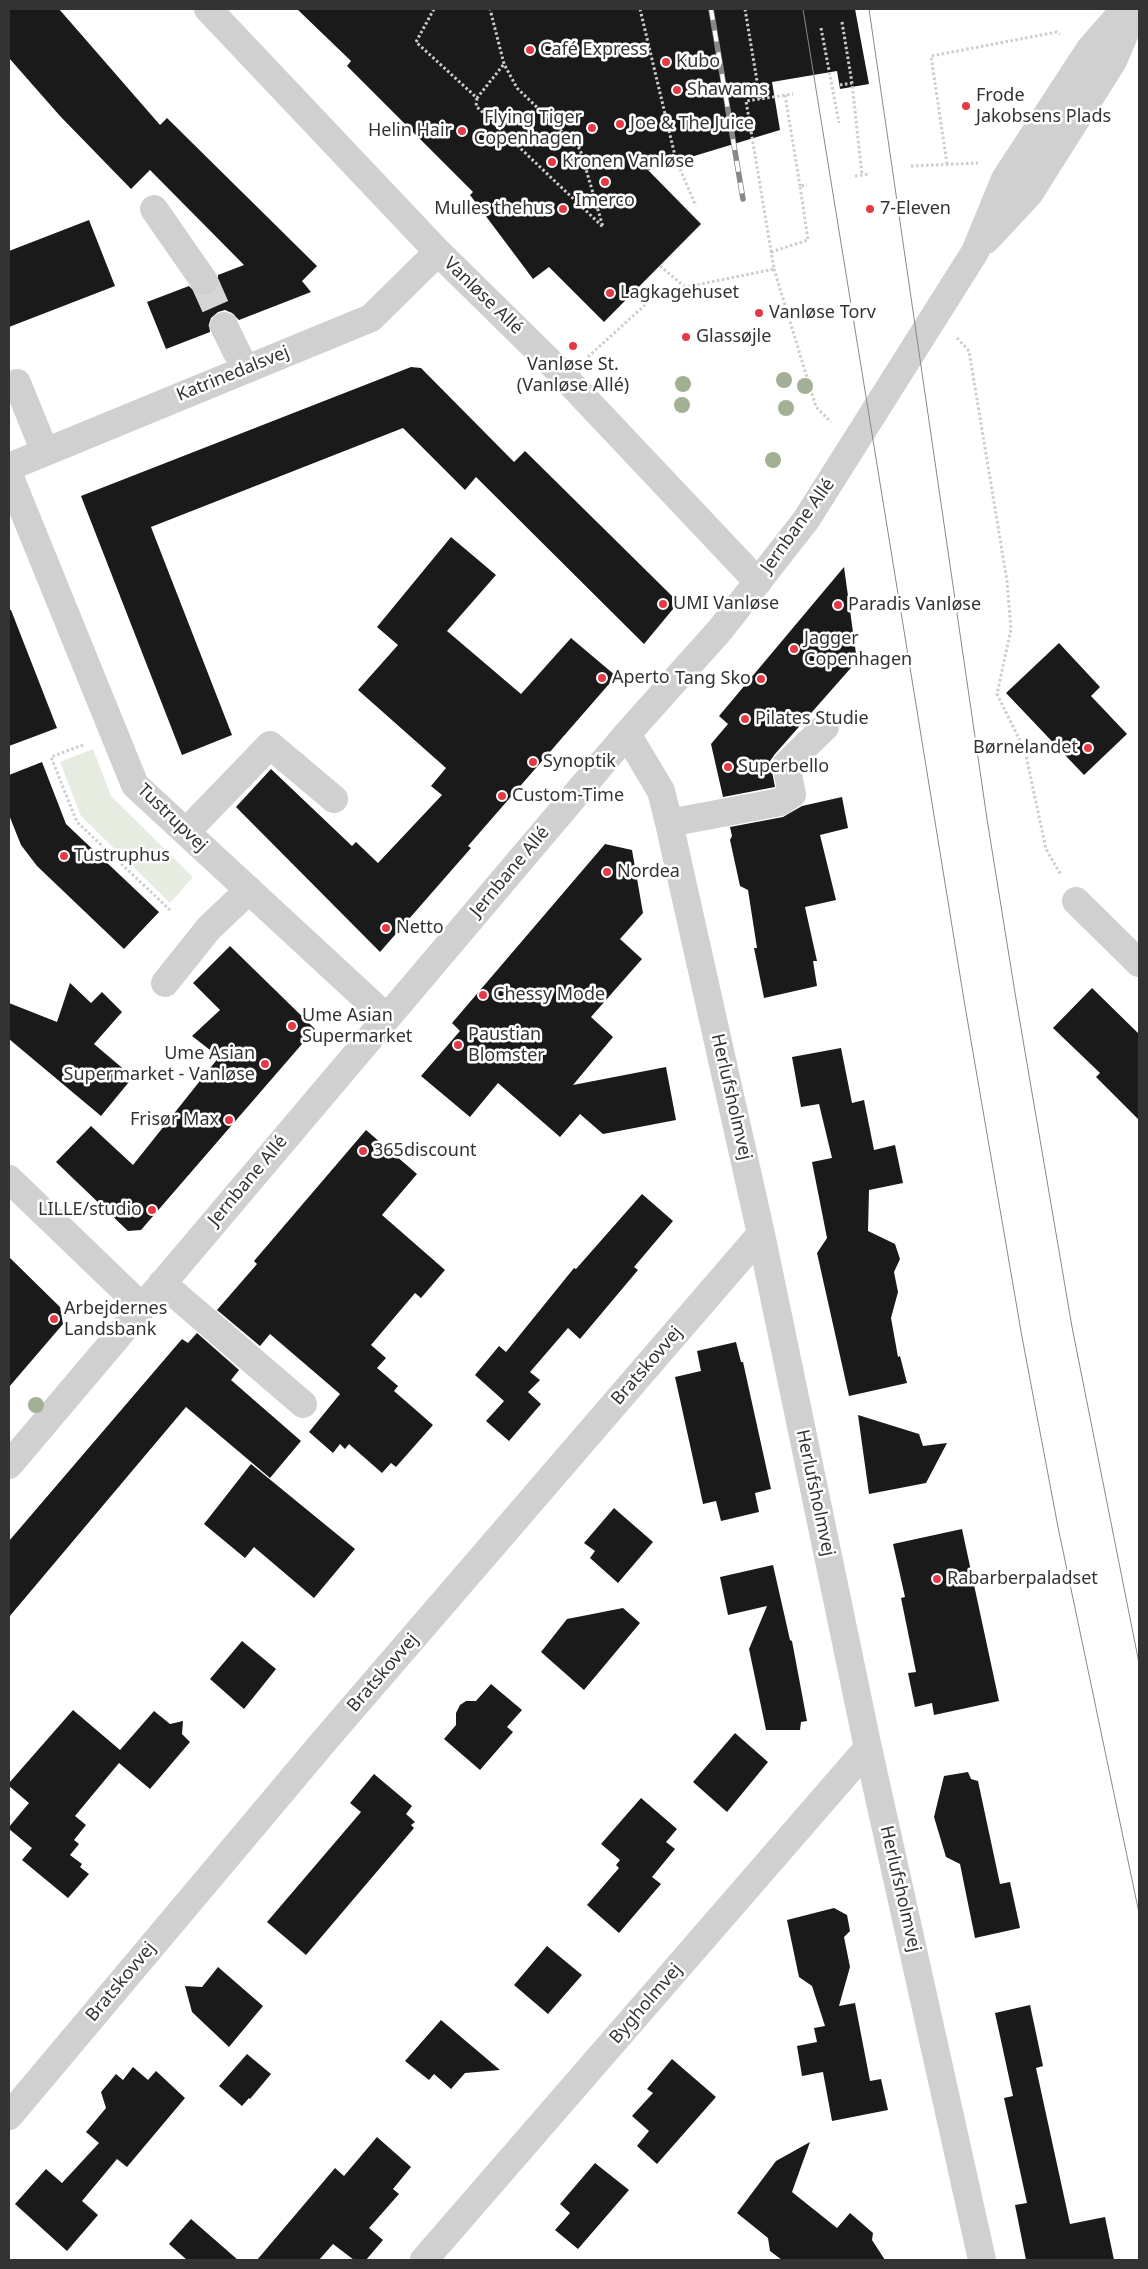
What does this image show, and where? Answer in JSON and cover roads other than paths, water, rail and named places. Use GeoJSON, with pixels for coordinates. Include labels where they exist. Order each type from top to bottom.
{"type":"FeatureCollection","features":[{"type":"Feature","properties":{"kind":"street","name":"Vanløse Allé"},"geometry":{"type":"LineString","coordinates":[[208,9],[438,252],[566,378],[758,582]]}},
{"type":"Feature","properties":{"kind":"street","name":"Jernbane Allé"},"geometry":{"type":"LineString","coordinates":[[975,252],[1005,179],[1090,49],[1124,9]]}},
{"type":"Feature","properties":{"kind":"street","name":"Jernbane Allé"},"geometry":{"type":"LineString","coordinates":[[9,1465],[386,1017],[627,734],[720,630],[806,520],[975,252],[1029,194],[1113,62],[1135,9]]}},
{"type":"Feature","properties":{"kind":"street"},"geometry":{"type":"LineString","coordinates":[[154,209],[204,281]]}},
{"type":"Feature","properties":{"kind":"street","name":"Katrinedalsvej"},"geometry":{"type":"LineString","coordinates":[[9,467],[370,318],[438,252]]}},
{"type":"Feature","properties":{"kind":"street"},"geometry":{"type":"LineString","coordinates":[[224,326],[245,369]]}},
{"type":"Feature","properties":{"kind":"street"},"geometry":{"type":"LineString","coordinates":[[17,383],[45,452]]}},
{"type":"Feature","properties":{"kind":"street","name":"Tustrupvej"},"geometry":{"type":"LineString","coordinates":[[9,475],[135,785],[386,1017]]}},
{"type":"Feature","properties":{"kind":"street"},"geometry":{"type":"LineString","coordinates":[[669,823],[780,802],[792,794],[786,765],[825,727]]}},
{"type":"Feature","properties":{"kind":"street","name":"Herlufsholmvej"},"geometry":{"type":"LineString","coordinates":[[627,734],[662,791],[761,1234],[977,2257]]}},
{"type":"Feature","properties":{"kind":"street"},"geometry":{"type":"LineString","coordinates":[[186,832],[270,745],[334,799]]}},
{"type":"Feature","properties":{"kind":"street"},"geometry":{"type":"LineString","coordinates":[[165,983],[209,928],[249,890]]}},
{"type":"Feature","properties":{"kind":"street"},"geometry":{"type":"LineString","coordinates":[[1076,901],[1139,963]]}},
{"type":"Feature","properties":{"kind":"street"},"geometry":{"type":"LineString","coordinates":[[9,1179],[142,1307]]}},
{"type":"Feature","properties":{"kind":"street","name":"Bratskovvej"},"geometry":{"type":"LineString","coordinates":[[9,2116],[325,1740],[761,1234]]}},
{"type":"Feature","properties":{"kind":"street"},"geometry":{"type":"LineString","coordinates":[[162,1284],[304,1404]]}},
{"type":"Feature","properties":{"kind":"street","name":"Bygholmvej"},"geometry":{"type":"LineString","coordinates":[[424,2260],[868,1748]]}},
{"type":"Feature","properties":{"kind":"tunnel"},"geometry":{"type":"LineString","coordinates":[[204,281],[224,326]]}},
{"type":"Feature","properties":{"kind":"tram line"},"geometry":{"type":"LineString","coordinates":[[803,9],[965,1006],[1022,1337],[1058,1527],[1139,1913]]}},
{"type":"Feature","properties":{"kind":"tram line"},"geometry":{"type":"LineString","coordinates":[[869,9],[987,819],[1016,999],[1072,1327],[1139,1663]]}},
{"type":"Feature","properties":{"kind":"railway"},"geometry":{"type":"LineString","coordinates":[[711,9],[743,199]]}},
{"type":"Feature","properties":{"kind":"place","name":"Café Express"},"geometry":{"type":"Point","coordinates":[530,50]}},
{"type":"Feature","properties":{"kind":"place","name":"Kubo"},"geometry":{"type":"Point","coordinates":[666,62]}},
{"type":"Feature","properties":{"kind":"place","name":"Shawams"},"geometry":{"type":"Point","coordinates":[677,90]}},
{"type":"Feature","properties":{"kind":"place","name":"Frode Jakobsens Plads"},"geometry":{"type":"Point","coordinates":[966,106]}},
{"type":"Feature","properties":{"kind":"place","name":"Joe & The Juice"},"geometry":{"type":"Point","coordinates":[620,124]}},
{"type":"Feature","properties":{"kind":"place","name":"Flying Tiger Copenhagen"},"geometry":{"type":"Point","coordinates":[592,128]}},
{"type":"Feature","properties":{"kind":"place","name":"Helin Hair"},"geometry":{"type":"Point","coordinates":[462,131]}},
{"type":"Feature","properties":{"kind":"place","name":"Kronen Vanløse"},"geometry":{"type":"Point","coordinates":[552,162]}},
{"type":"Feature","properties":{"kind":"place","name":"Imerco"},"geometry":{"type":"Point","coordinates":[605,182]}},
{"type":"Feature","properties":{"kind":"place","name":"Mulles thehus"},"geometry":{"type":"Point","coordinates":[563,209]}},
{"type":"Feature","properties":{"kind":"place","name":"7-Eleven"},"geometry":{"type":"Point","coordinates":[870,209]}},
{"type":"Feature","properties":{"kind":"place","name":"Lagkagehuset"},"geometry":{"type":"Point","coordinates":[610,293]}},
{"type":"Feature","properties":{"kind":"place","name":"Vanløse Torv"},"geometry":{"type":"Point","coordinates":[759,313]}},
{"type":"Feature","properties":{"kind":"place","name":"Glassøjle"},"geometry":{"type":"Point","coordinates":[686,337]}},
{"type":"Feature","properties":{"kind":"place","name":"Vanløse St. (Vanløse Allé)"},"geometry":{"type":"Point","coordinates":[573,346]}},
{"type":"Feature","properties":{"kind":"place","name":"UMI Vanløse"},"geometry":{"type":"Point","coordinates":[663,604]}},
{"type":"Feature","properties":{"kind":"place","name":"Paradis Vanløse"},"geometry":{"type":"Point","coordinates":[838,605]}},
{"type":"Feature","properties":{"kind":"place","name":"Jagger Copenhagen"},"geometry":{"type":"Point","coordinates":[794,649]}},
{"type":"Feature","properties":{"kind":"place","name":"Aperto"},"geometry":{"type":"Point","coordinates":[602,678]}},
{"type":"Feature","properties":{"kind":"place","name":"Tang Sko"},"geometry":{"type":"Point","coordinates":[761,679]}},
{"type":"Feature","properties":{"kind":"place","name":"Pilates Studie"},"geometry":{"type":"Point","coordinates":[745,719]}},
{"type":"Feature","properties":{"kind":"place","name":"Børnelandet"},"geometry":{"type":"Point","coordinates":[1088,748]}},
{"type":"Feature","properties":{"kind":"place","name":"Synoptik"},"geometry":{"type":"Point","coordinates":[533,762]}},
{"type":"Feature","properties":{"kind":"place","name":"Superbello"},"geometry":{"type":"Point","coordinates":[728,767]}},
{"type":"Feature","properties":{"kind":"place","name":"Custom-Time"},"geometry":{"type":"Point","coordinates":[502,796]}},
{"type":"Feature","properties":{"kind":"place","name":"Tustruphus"},"geometry":{"type":"Point","coordinates":[64,856]}},
{"type":"Feature","properties":{"kind":"place","name":"Nordea"},"geometry":{"type":"Point","coordinates":[607,872]}},
{"type":"Feature","properties":{"kind":"place","name":"Netto"},"geometry":{"type":"Point","coordinates":[386,928]}},
{"type":"Feature","properties":{"kind":"place","name":"Chessy Mode"},"geometry":{"type":"Point","coordinates":[483,995]}},
{"type":"Feature","properties":{"kind":"place","name":"Ume Asian Supermarket"},"geometry":{"type":"Point","coordinates":[292,1026]}},
{"type":"Feature","properties":{"kind":"place","name":"Paustian Blomster"},"geometry":{"type":"Point","coordinates":[458,1045]}},
{"type":"Feature","properties":{"kind":"place","name":"Ume Asian Supermarket - Vanløse"},"geometry":{"type":"Point","coordinates":[265,1064]}},
{"type":"Feature","properties":{"kind":"place","name":"Frisør Max"},"geometry":{"type":"Point","coordinates":[229,1120]}},
{"type":"Feature","properties":{"kind":"place","name":"365discount"},"geometry":{"type":"Point","coordinates":[363,1151]}},
{"type":"Feature","properties":{"kind":"place","name":"LILLE/studio"},"geometry":{"type":"Point","coordinates":[152,1210]}},
{"type":"Feature","properties":{"kind":"place","name":"Arbejdernes Landsbank"},"geometry":{"type":"Point","coordinates":[54,1319]}},
{"type":"Feature","properties":{"kind":"place","name":"Rabarberpaladset"},"geometry":{"type":"Point","coordinates":[937,1579]}}]}
